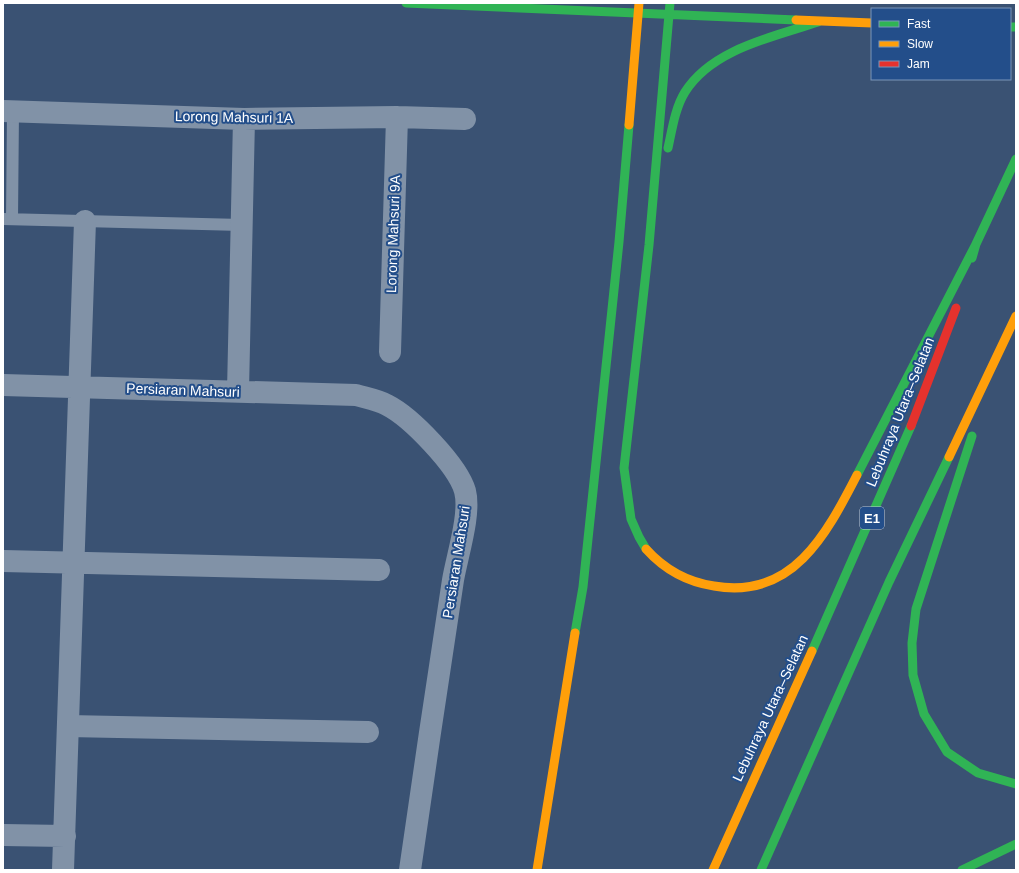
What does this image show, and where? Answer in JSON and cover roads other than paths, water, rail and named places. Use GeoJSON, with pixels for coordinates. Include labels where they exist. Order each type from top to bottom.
{"type":"FeatureCollection","features":[{"type":"Feature","properties":{"kind":"main road"},"geometry":{"type":"LineString","coordinates":[[406,3],[639,13],[669,16],[871,23]]}},
{"type":"Feature","properties":{"kind":"main road"},"geometry":{"type":"LineString","coordinates":[[537,870],[583,588],[619,242],[639,3]]}},
{"type":"Feature","properties":{"kind":"main road"},"geometry":{"type":"LineString","coordinates":[[670,3],[649,244],[624,468],[626,498],[633,524],[644,547],[664,566],[696,583],[722,589],[747,590],[778,579],[809,552],[835,517],[976,244]]}},
{"type":"Feature","properties":{"kind":"main road"},"geometry":{"type":"LineString","coordinates":[[649,244],[672,130],[684,93],[706,69],[738,50],[818,22]]}},
{"type":"Feature","properties":{"kind":"main road","name":"Lebuhraya Utara–Selatan"},"geometry":{"type":"LineString","coordinates":[[712,870],[863,538],[917,412],[947,335],[976,244],[1016,159]]}},
{"type":"Feature","properties":{"kind":"main road"},"geometry":{"type":"LineString","coordinates":[[761,870],[889,582],[1016,316]]}},
{"type":"Feature","properties":{"kind":"main road"},"geometry":{"type":"LineString","coordinates":[[1001,349],[916,609],[912,643],[913,675],[924,714],[947,752],[978,772],[1016,784]]}},
{"type":"Feature","properties":{"kind":"main road"},"geometry":{"type":"LineString","coordinates":[[962,870],[1016,844]]}},
{"type":"Feature","properties":{"kind":"street","name":"Lorong Mahsuri 1A"},"geometry":{"type":"LineString","coordinates":[[8,111],[244,119],[397,117],[465,119]]}},
{"type":"Feature","properties":{"kind":"street","name":"Lorong Mahsuri 9A"},"geometry":{"type":"LineString","coordinates":[[390,352],[397,117]]}},
{"type":"Feature","properties":{"kind":"street"},"geometry":{"type":"LineString","coordinates":[[238,392],[244,119]]}},
{"type":"Feature","properties":{"kind":"street"},"geometry":{"type":"LineString","coordinates":[[63,870],[85,221]]}},
{"type":"Feature","properties":{"kind":"street","name":"Persiaran Mahsuri"},"geometry":{"type":"LineString","coordinates":[[3,385],[356,395],[383,403],[408,420],[446,458],[462,482],[465,493],[466,512],[452,588],[410,870]]}},
{"type":"Feature","properties":{"kind":"street"},"geometry":{"type":"LineString","coordinates":[[3,560],[379,570]]}},
{"type":"Feature","properties":{"kind":"street"},"geometry":{"type":"LineString","coordinates":[[68,726],[368,732]]}},
{"type":"Feature","properties":{"kind":"street"},"geometry":{"type":"LineString","coordinates":[[3,835],[65,836]]}},
{"type":"Feature","properties":{"kind":"lane"},"geometry":{"type":"LineString","coordinates":[[8,111],[8,219],[242,225]]}}]}
